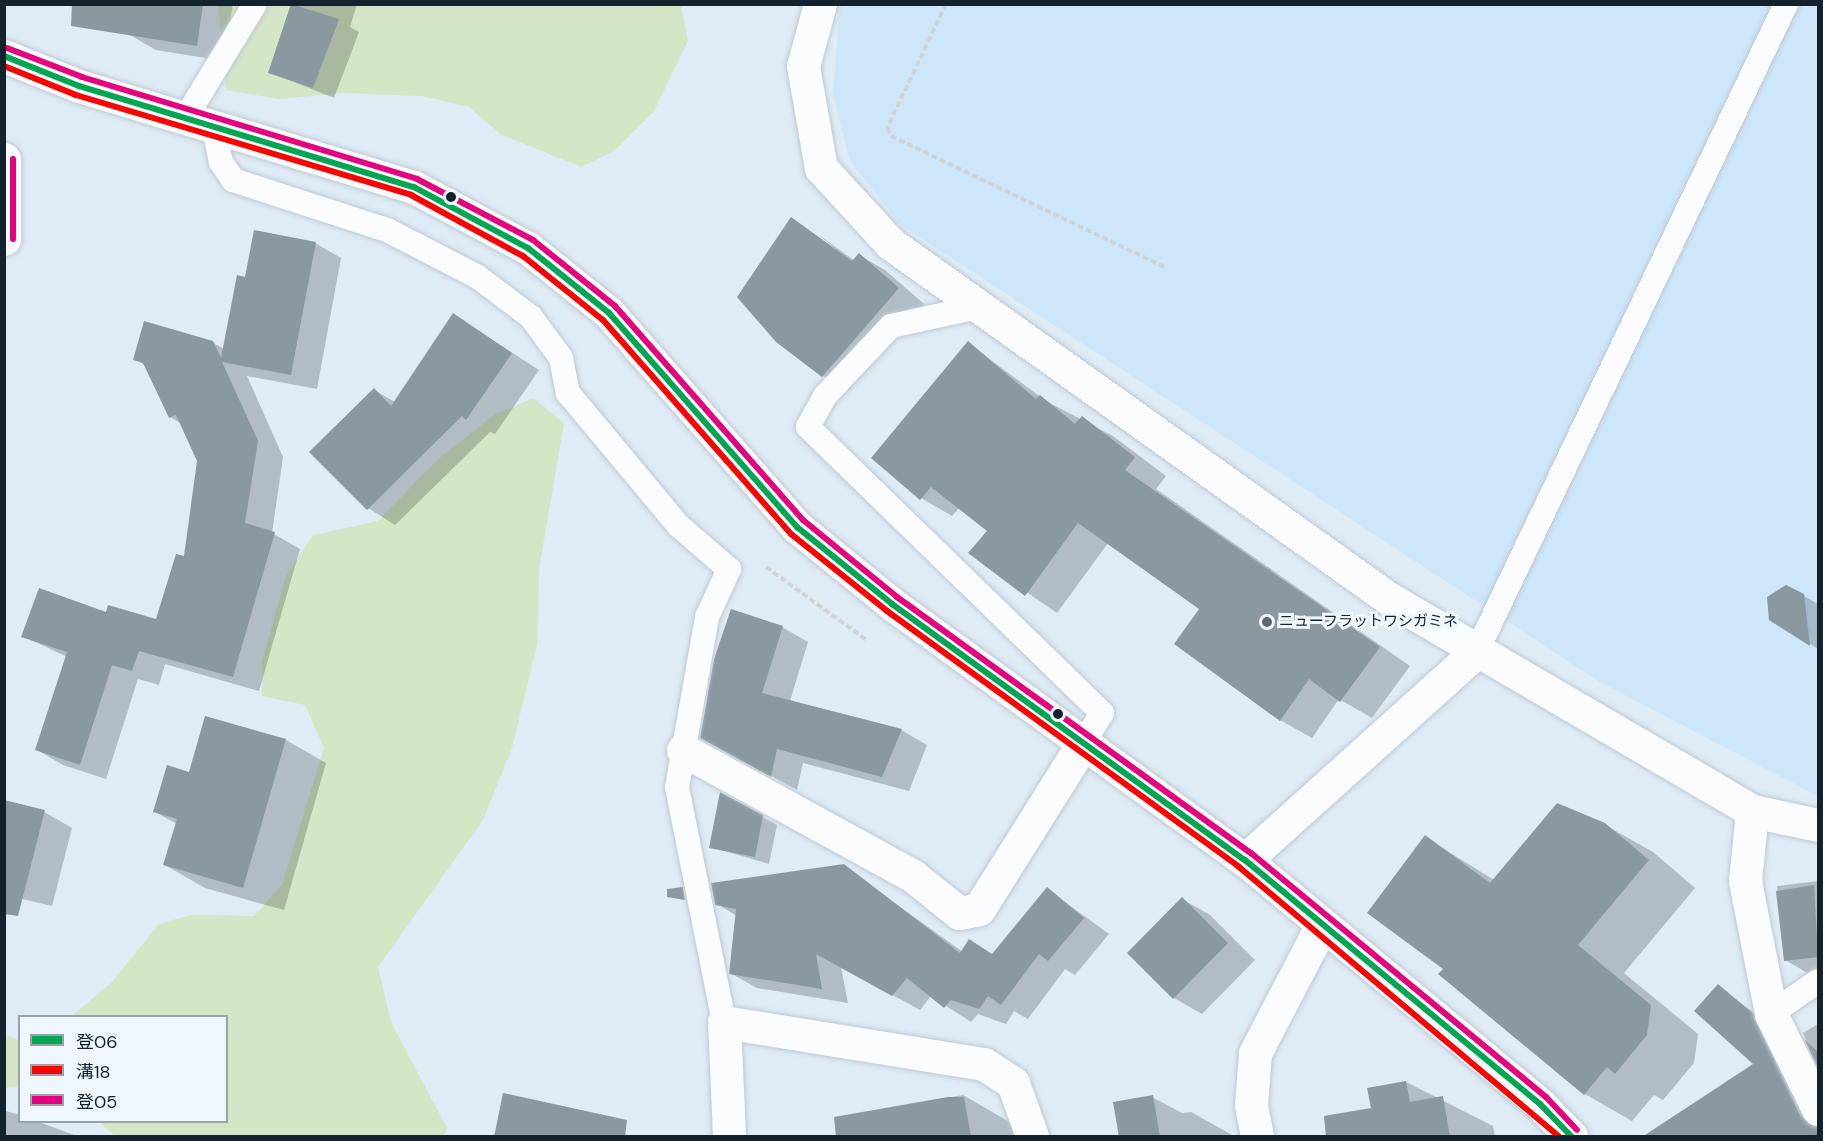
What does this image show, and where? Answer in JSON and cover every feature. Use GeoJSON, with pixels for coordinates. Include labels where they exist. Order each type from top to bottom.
{"type":"FeatureCollection","features":[{"type":"Feature","properties":{"kind":"street"},"geometry":{"type":"LineString","coordinates":[[820,4],[803,66],[821,168],[891,244],[982,306],[1388,598],[1752,811],[1818,825]]}},
{"type":"Feature","properties":{"kind":"street"},"geometry":{"type":"LineString","coordinates":[[4,56],[79,86],[414,187],[476,216],[566,275],[609,313],[797,527],[892,604],[1245,860],[1540,1104],[1571,1137]]}},
{"type":"Feature","properties":{"kind":"street"},"geometry":{"type":"LineString","coordinates":[[4,159],[4,239]]}},
{"type":"Feature","properties":{"kind":"street"},"geometry":{"type":"LineString","coordinates":[[1245,860],[1478,651]]}},
{"type":"Feature","properties":{"kind":"street"},"geometry":{"type":"LineString","coordinates":[[683,750],[913,876],[959,913],[978,909],[1083,742]]}},
{"type":"Feature","properties":{"kind":"street"},"geometry":{"type":"LineString","coordinates":[[1752,811],[1744,881],[1771,1014],[1818,1109]]}},
{"type":"Feature","properties":{"kind":"street"},"geometry":{"type":"LineString","coordinates":[[1257,1137],[1251,1106],[1255,1053],[1322,925]]}},
{"type":"Feature","properties":{"kind":"street"},"geometry":{"type":"LineString","coordinates":[[729,1137],[724,1022],[984,1064],[1013,1083],[1032,1137]]}},
{"type":"Feature","properties":{"kind":"lane"},"geometry":{"type":"LineString","coordinates":[[255,4],[200,122],[233,180],[387,230],[478,277],[531,317],[561,358],[568,393],[679,526],[729,569],[707,618],[677,787],[682,826],[724,1022]]}},
{"type":"Feature","properties":{"kind":"lane"},"geometry":{"type":"LineString","coordinates":[[1478,651],[1786,4]]}},
{"type":"Feature","properties":{"kind":"lane"},"geometry":{"type":"LineString","coordinates":[[982,306],[891,327],[825,396],[808,427],[1102,713],[1083,742]]}},
{"type":"Feature","properties":{"kind":"lane"},"geometry":{"type":"LineString","coordinates":[[1771,1014],[1818,981]]}},
{"type":"Feature","properties":{"kind":"path"},"geometry":{"type":"LineString","coordinates":[[946,4],[887,128],[891,136],[1164,267]]}},
{"type":"Feature","properties":{"kind":"path"},"geometry":{"type":"LineString","coordinates":[[758,561],[849,631],[879,646]]}},
{"type":"Feature","properties":{"kind":"shaded area"},"geometry":{"type":"Polygon","coordinates":[[[840,5],[1818,5],[1818,796],[1600,682],[901,225],[850,161],[833,96],[840,5]]]}},
{"type":"Feature","properties":{"kind":"green space"},"geometry":{"type":"Polygon","coordinates":[[[218,4],[681,5],[688,41],[654,111],[614,151],[581,167],[500,134],[469,107],[421,96],[344,93],[279,99],[226,90],[218,4]]]}},
{"type":"Feature","properties":{"kind":"green space"},"geometry":{"type":"Polygon","coordinates":[[[533,398],[564,423],[539,569],[538,641],[512,748],[483,820],[378,967],[391,1022],[447,1128],[444,1136],[115,1136],[100,1123],[228,1123],[228,1015],[73,1015],[112,982],[159,924],[190,915],[254,916],[282,885],[324,748],[305,705],[262,696],[262,661],[286,576],[313,535],[378,521],[437,460],[494,415],[533,398]]]}},
{"type":"Feature","properties":{"kind":"green space"},"geometry":{"type":"Polygon","coordinates":[[[5,1035],[18,1040],[18,1087],[5,1088],[5,1035]]]}},
{"type":"Feature","properties":{"kind":"building"},"geometry":{"type":"Polygon","coordinates":[[[72,4],[203,4],[197,46],[71,26],[72,4]]]}},
{"type":"Feature","properties":{"kind":"building"},"geometry":{"type":"Polygon","coordinates":[[[291,4],[339,19],[313,88],[268,73],[291,4]]]}},
{"type":"Feature","properties":{"kind":"building"},"geometry":{"type":"Polygon","coordinates":[[[791,217],[852,261],[859,253],[899,288],[822,377],[776,342],[737,297],[791,217]]]}},
{"type":"Feature","properties":{"kind":"building"},"geometry":{"type":"Polygon","coordinates":[[[254,230],[316,242],[291,375],[222,362],[258,441],[245,523],[275,532],[233,677],[139,651],[132,671],[112,665],[80,765],[35,750],[67,652],[21,637],[39,588],[106,612],[108,605],[156,619],[176,554],[184,556],[197,461],[176,415],[169,418],[143,363],[133,360],[144,321],[213,341],[221,358],[237,275],[245,277],[254,230]]]}},
{"type":"Feature","properties":{"kind":"building"},"geometry":{"type":"Polygon","coordinates":[[[453,313],[512,353],[466,420],[462,416],[367,510],[309,452],[374,388],[391,406],[453,313]]]}},
{"type":"Feature","properties":{"kind":"building"},"geometry":{"type":"Polygon","coordinates":[[[968,341],[1036,399],[1040,395],[1075,424],[1082,416],[1135,457],[1125,470],[1380,647],[1340,702],[1309,679],[1280,721],[1174,644],[1199,609],[1078,523],[1025,596],[968,553],[987,531],[931,487],[920,500],[871,458],[968,341]]]}},
{"type":"Feature","properties":{"kind":"building"},"geometry":{"type":"Polygon","coordinates":[[[1786,585],[1804,594],[1810,646],[1769,620],[1767,597],[1786,585]]]}},
{"type":"Feature","properties":{"kind":"building"},"geometry":{"type":"Polygon","coordinates":[[[731,609],[783,626],[762,693],[902,729],[882,777],[777,749],[771,777],[700,738],[714,659],[731,609]]]}},
{"type":"Feature","properties":{"kind":"building"},"geometry":{"type":"Polygon","coordinates":[[[205,716],[286,739],[243,888],[163,865],[177,819],[153,812],[167,765],[189,772],[205,716]]]}},
{"type":"Feature","properties":{"kind":"building"},"geometry":{"type":"Polygon","coordinates":[[[720,792],[763,815],[755,857],[709,848],[720,792]]]}},
{"type":"Feature","properties":{"kind":"building"},"geometry":{"type":"Polygon","coordinates":[[[4,800],[45,810],[18,916],[4,914],[4,800]]]}},
{"type":"Feature","properties":{"kind":"building"},"geometry":{"type":"Polygon","coordinates":[[[1557,803],[1605,823],[1649,860],[1578,945],[1651,1005],[1647,1035],[1615,1074],[1607,1067],[1584,1095],[1438,974],[1443,969],[1367,913],[1425,835],[1490,883],[1557,803]]]}},
{"type":"Feature","properties":{"kind":"building"},"geometry":{"type":"Polygon","coordinates":[[[844,864],[960,953],[969,939],[992,954],[1047,887],[1084,918],[1048,961],[1039,954],[1001,1005],[988,996],[979,1009],[951,1000],[944,1008],[907,978],[892,996],[816,954],[822,989],[729,974],[736,909],[715,905],[711,883],[844,864]]]}},
{"type":"Feature","properties":{"kind":"building"},"geometry":{"type":"Polygon","coordinates":[[[1814,885],[1818,957],[1784,961],[1776,891],[1814,885]]]}},
{"type":"Feature","properties":{"kind":"building"},"geometry":{"type":"Polygon","coordinates":[[[683,887],[685,900],[667,897],[667,889],[683,887]]]}},
{"type":"Feature","properties":{"kind":"building"},"geometry":{"type":"Polygon","coordinates":[[[1182,897],[1228,943],[1173,999],[1127,953],[1182,897]]]}},
{"type":"Feature","properties":{"kind":"building"},"geometry":{"type":"Polygon","coordinates":[[[1718,984],[1752,1013],[1801,1117],[1818,1127],[1818,1137],[1642,1137],[1753,1064],[1694,1011],[1718,984]]]}},
{"type":"Feature","properties":{"kind":"building"},"geometry":{"type":"Polygon","coordinates":[[[1804,1039],[1818,1052],[1818,1068],[1804,1039]]]}},
{"type":"Feature","properties":{"kind":"building"},"geometry":{"type":"Polygon","coordinates":[[[1406,1081],[1410,1102],[1443,1096],[1450,1137],[1326,1137],[1324,1116],[1371,1108],[1367,1088],[1406,1081]]]}},
{"type":"Feature","properties":{"kind":"building"},"geometry":{"type":"Polygon","coordinates":[[[503,1093],[627,1120],[625,1137],[494,1137],[503,1093]]]}},
{"type":"Feature","properties":{"kind":"building"},"geometry":{"type":"Polygon","coordinates":[[[1153,1095],[1160,1137],[1119,1137],[1113,1102],[1153,1095]]]}},
{"type":"Feature","properties":{"kind":"building"},"geometry":{"type":"Polygon","coordinates":[[[948,1097],[964,1097],[971,1137],[836,1137],[834,1117],[948,1097]]]}},
{"type":"Feature","properties":{"kind":"transit line","name":"登05"},"geometry":{"type":"LineString","coordinates":[[7,48],[82,77],[417,179],[533,240],[615,306],[803,520],[897,597],[1251,853],[1546,1097],[1577,1130]]}},
{"type":"Feature","properties":{"kind":"transit line","name":"登06"},"geometry":{"type":"LineString","coordinates":[[4,56],[79,86],[414,187],[528,248],[609,313],[797,527],[892,604],[1245,860],[1540,1104],[1571,1136]]}},
{"type":"Feature","properties":{"kind":"transit line","name":"溝18"},"geometry":{"type":"LineString","coordinates":[[4,66],[76,95],[411,195],[523,256],[603,320],[791,534],[887,611],[1239,867],[1559,1136]]}},
{"type":"Feature","properties":{"kind":"transit line","name":"登05"},"geometry":{"type":"LineString","coordinates":[[13,159],[13,239]]}},
{"type":"Feature","properties":{"kind":"place","name":"ニューフラットワシガミネ"},"geometry":{"type":"Point","coordinates":[1267,622]}}]}
